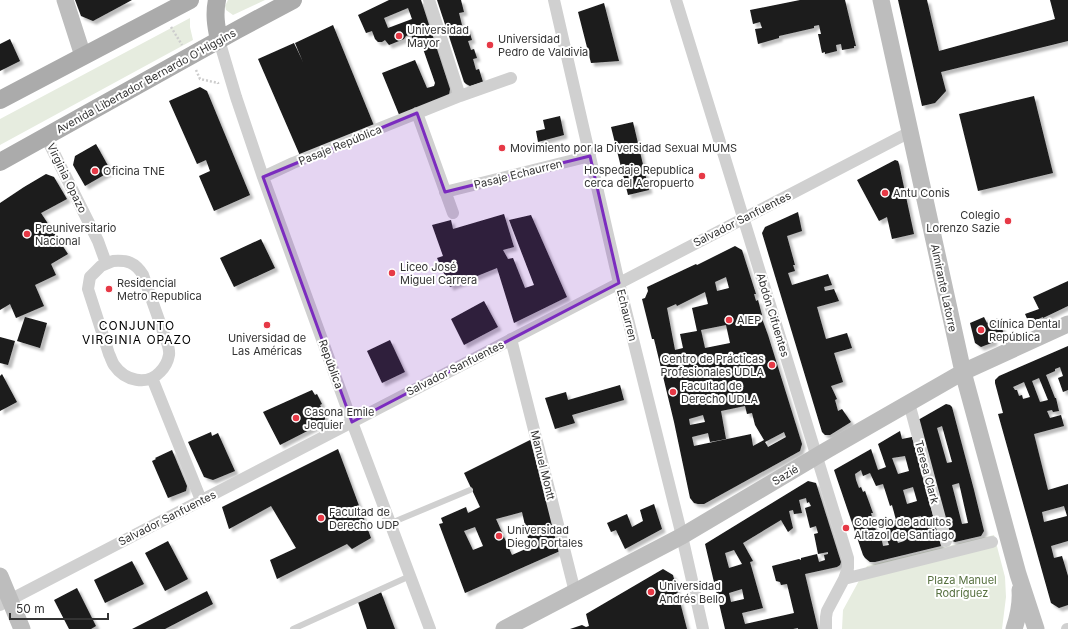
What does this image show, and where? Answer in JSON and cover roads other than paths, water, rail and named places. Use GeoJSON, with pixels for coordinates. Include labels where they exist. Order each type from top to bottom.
{"type":"FeatureCollection","features":[{"type":"Feature","properties":{"kind":"main road"},"geometry":{"type":"LineString","coordinates":[[0,100],[190,0]]}},
{"type":"Feature","properties":{"kind":"main road"},"geometry":{"type":"LineString","coordinates":[[217,0],[215,18],[219,40]]}},
{"type":"Feature","properties":{"kind":"main road","name":"Avenida Libertador Bernardo O'Higgins"},"geometry":{"type":"LineString","coordinates":[[0,162],[293,0]]}},
{"type":"Feature","properties":{"kind":"street"},"geometry":{"type":"LineString","coordinates":[[65,0],[83,56]]}},
{"type":"Feature","properties":{"kind":"street"},"geometry":{"type":"LineString","coordinates":[[429,0],[460,96]]}},
{"type":"Feature","properties":{"kind":"street","name":"Echaurren"},"geometry":{"type":"LineString","coordinates":[[554,0],[619,283],[682,536],[703,629]]}},
{"type":"Feature","properties":{"kind":"street","name":"Abdón Cifuentes"},"geometry":{"type":"LineString","coordinates":[[676,0],[848,558],[848,568],[844,579],[827,610],[826,629]]}},
{"type":"Feature","properties":{"kind":"street","name":"Almirante Latorre"},"geometry":{"type":"LineString","coordinates":[[881,0],[962,372],[1018,574],[1036,629]]}},
{"type":"Feature","properties":{"kind":"street","name":"República"},"geometry":{"type":"LineString","coordinates":[[219,40],[236,97],[263,177],[352,422],[430,629]]}},
{"type":"Feature","properties":{"kind":"street","name":"Pasaje República"},"geometry":{"type":"LineString","coordinates":[[263,177],[293,163],[417,113],[511,78]]}},
{"type":"Feature","properties":{"kind":"street"},"geometry":{"type":"LineString","coordinates":[[417,113],[453,213]]}},
{"type":"Feature","properties":{"kind":"street","name":"Salvador Sanfuentes"},"geometry":{"type":"LineString","coordinates":[[5,602],[910,132]]}},
{"type":"Feature","properties":{"kind":"street","name":"Virginia Opazo"},"geometry":{"type":"LineString","coordinates":[[46,137],[98,241],[106,263]]}},
{"type":"Feature","properties":{"kind":"street","name":"Pasaje Echaurren"},"geometry":{"type":"LineString","coordinates":[[445,192],[590,156]]}},
{"type":"Feature","properties":{"kind":"street"},"geometry":{"type":"LineString","coordinates":[[120,261],[136,265],[143,275],[169,351],[167,363],[162,370],[152,378],[144,380],[130,378],[120,372],[113,364],[111,359],[88,289],[90,277],[106,263],[120,261]]}},
{"type":"Feature","properties":{"kind":"street","name":"Sazié"},"geometry":{"type":"LineString","coordinates":[[504,629],[682,536],[962,372],[1068,324]]}},
{"type":"Feature","properties":{"kind":"street","name":"Manuel Montt"},"geometry":{"type":"LineString","coordinates":[[511,339],[575,592]]}},
{"type":"Feature","properties":{"kind":"street"},"geometry":{"type":"LineString","coordinates":[[152,378],[201,500]]}},
{"type":"Feature","properties":{"kind":"street","name":"Teresa Clark"},"geometry":{"type":"LineString","coordinates":[[909,403],[946,541]]}},
{"type":"Feature","properties":{"kind":"street"},"geometry":{"type":"LineString","coordinates":[[844,579],[992,542]]}},
{"type":"Feature","properties":{"kind":"street","name":"Almirante Latorre"},"geometry":{"type":"LineString","coordinates":[[1014,629],[1021,595],[1018,574]]}},
{"type":"Feature","properties":{"kind":"street"},"geometry":{"type":"LineString","coordinates":[[0,576],[5,602],[22,629]]}},
{"type":"Feature","properties":{"kind":"lane"},"geometry":{"type":"LineString","coordinates":[[391,524],[470,490]]}},
{"type":"Feature","properties":{"kind":"lane"},"geometry":{"type":"LineString","coordinates":[[293,629],[410,576]]}},
{"type":"Feature","properties":{"kind":"place","name":"Universidad Mayor"},"geometry":{"type":"Point","coordinates":[399,36]}},
{"type":"Feature","properties":{"kind":"place","name":"Universidad Pedro de Valdivia"},"geometry":{"type":"Point","coordinates":[490,45]}},
{"type":"Feature","properties":{"kind":"place","name":"Movimiento por la Diversidad Sexual MUMS"},"geometry":{"type":"Point","coordinates":[502,148]}},
{"type":"Feature","properties":{"kind":"place","name":"Oficina TNE"},"geometry":{"type":"Point","coordinates":[95,171]}},
{"type":"Feature","properties":{"kind":"place","name":"Hospedaje Republica cerca del Aeropuerto"},"geometry":{"type":"Point","coordinates":[702,176]}},
{"type":"Feature","properties":{"kind":"place","name":"Antu Conis"},"geometry":{"type":"Point","coordinates":[885,193]}},
{"type":"Feature","properties":{"kind":"place","name":"Colegio Lorenzo Sazie"},"geometry":{"type":"Point","coordinates":[1008,221]}},
{"type":"Feature","properties":{"kind":"place","name":"Preuniversitario Nacional"},"geometry":{"type":"Point","coordinates":[27,234]}},
{"type":"Feature","properties":{"kind":"place","name":"Liceo José Miguel Carrera"},"geometry":{"type":"Point","coordinates":[392,273]}},
{"type":"Feature","properties":{"kind":"place","name":"Residencial Metro Republica"},"geometry":{"type":"Point","coordinates":[109,289]}},
{"type":"Feature","properties":{"kind":"place","name":"AIEP"},"geometry":{"type":"Point","coordinates":[729,320]}},
{"type":"Feature","properties":{"kind":"place","name":"Universidad de Las Américas"},"geometry":{"type":"Point","coordinates":[267,325]}},
{"type":"Feature","properties":{"kind":"place","name":"Clínica Dental República"},"geometry":{"type":"Point","coordinates":[981,330]}},
{"type":"Feature","properties":{"kind":"place","name":"Centro de Prácticas Profesionales UDLA"},"geometry":{"type":"Point","coordinates":[772,365]}},
{"type":"Feature","properties":{"kind":"place","name":"Facultad de Derecho UDLA"},"geometry":{"type":"Point","coordinates":[673,392]}},
{"type":"Feature","properties":{"kind":"place","name":"Casona Emile Jequier"},"geometry":{"type":"Point","coordinates":[296,418]}},
{"type":"Feature","properties":{"kind":"place","name":"Facultad de Derecho UDP"},"geometry":{"type":"Point","coordinates":[321,518]}},
{"type":"Feature","properties":{"kind":"place","name":"Colegio de adultos Altazol de Santiago"},"geometry":{"type":"Point","coordinates":[846,528]}},
{"type":"Feature","properties":{"kind":"place","name":"Universidad Diego Portales"},"geometry":{"type":"Point","coordinates":[499,536]}},
{"type":"Feature","properties":{"kind":"place","name":"Universidad Andrés Bello"},"geometry":{"type":"Point","coordinates":[651,592]}},
{"type":"Feature","properties":{"kind":"district","name":"CONJUNTO VIRGINIA OPAZO"},"geometry":{"type":"Point","coordinates":[137,333]}},
{"type":"Feature","properties":{"kind":"park label","name":"Plaza Manuel Rodríguez"},"geometry":{"type":"Point","coordinates":[962,586]}}]}
